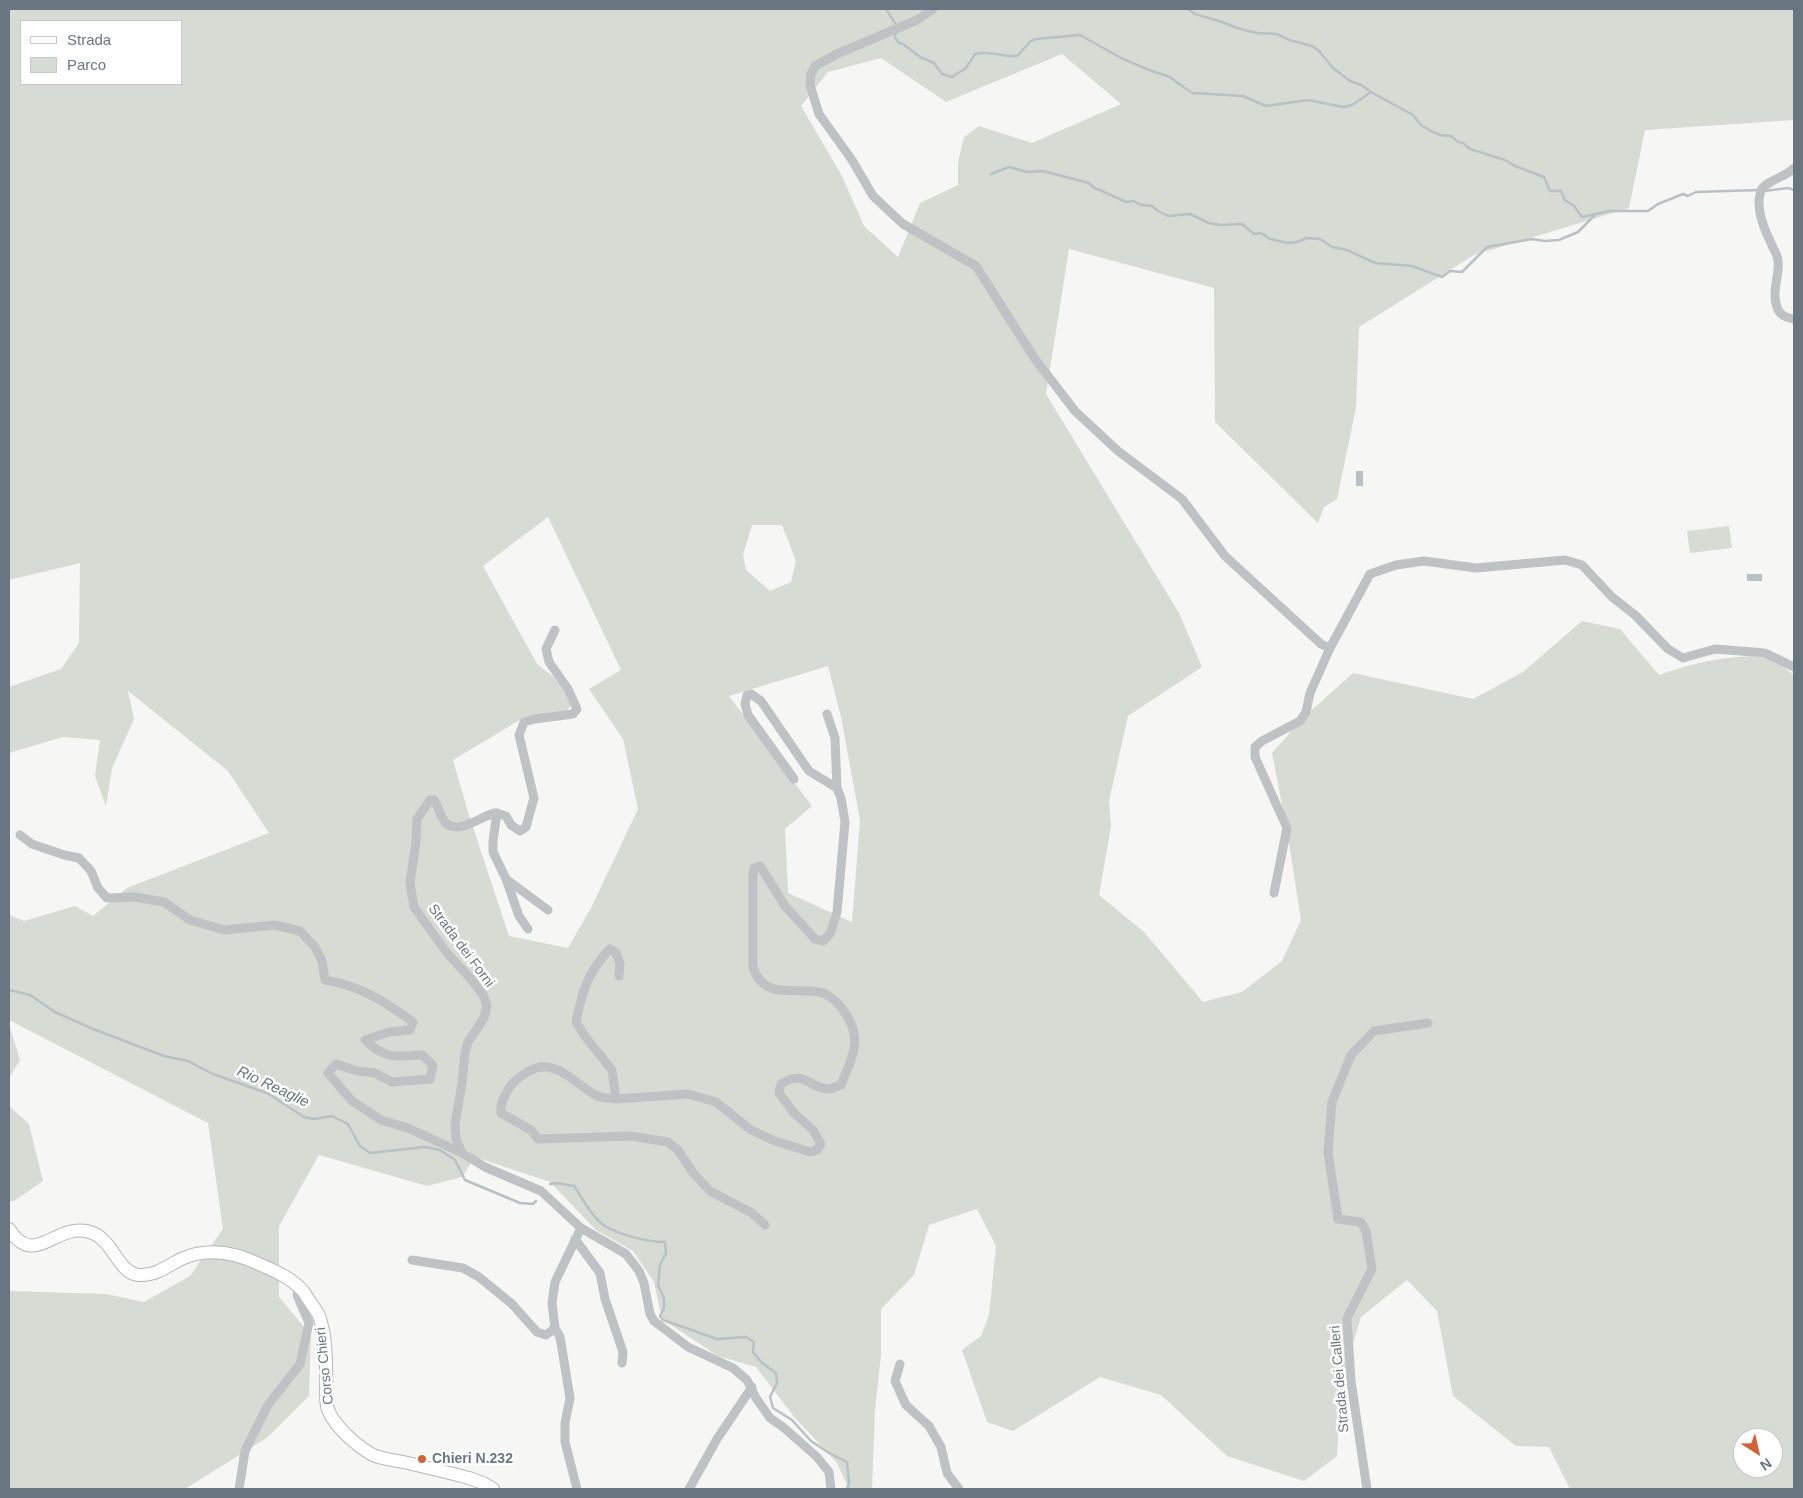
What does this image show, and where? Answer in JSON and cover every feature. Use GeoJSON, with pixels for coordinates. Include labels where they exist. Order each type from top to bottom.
{"type":"FeatureCollection","features":[{"type":"Feature","properties":{"kind":"main road","name":"Corso Chieri"},"geometry":{"type":"LineString","coordinates":[[9,1229],[16,1240],[26,1246],[38,1245],[71,1231],[84,1230],[97,1234],[107,1243],[126,1269],[133,1274],[141,1275],[160,1271],[196,1253],[212,1252],[236,1254],[283,1275],[301,1288],[319,1316],[325,1345],[328,1407],[343,1431],[358,1445],[375,1456],[469,1478],[483,1482],[493,1489]]}},
{"type":"Feature","properties":{"kind":"street"},"geometry":{"type":"LineString","coordinates":[[933,9],[917,20],[837,54],[815,66],[811,74],[810,85],[819,114],[852,160],[873,196],[903,224],[976,266],[1035,359],[1075,411],[1118,451],[1182,499],[1225,556],[1321,644],[1330,648]]}},
{"type":"Feature","properties":{"kind":"street"},"geometry":{"type":"LineString","coordinates":[[1794,168],[1782,178],[1767,184],[1761,190],[1759,207],[1764,228],[1778,261],[1776,307],[1781,314],[1794,320]]}},
{"type":"Feature","properties":{"kind":"street"},"geometry":{"type":"LineString","coordinates":[[1274,894],[1287,828],[1255,757],[1255,747],[1262,741],[1300,721],[1306,712],[1310,693],[1330,648],[1370,574],[1396,565],[1424,561],[1476,568],[1565,560],[1582,565],[1612,597],[1636,615],[1668,649],[1683,658],[1715,649],[1766,653],[1794,667]]}},
{"type":"Feature","properties":{"kind":"street"},"geometry":{"type":"LineString","coordinates":[[528,929],[519,916],[506,879],[493,852],[492,842],[497,813],[506,816],[511,825],[520,831],[526,828],[534,798],[519,735],[524,722],[573,714],[577,709],[568,688],[549,662],[546,649],[555,630]]}},
{"type":"Feature","properties":{"kind":"street"},"geometry":{"type":"LineString","coordinates":[[794,779],[748,715],[745,704],[747,695],[751,694],[761,701],[809,770],[837,788]]}},
{"type":"Feature","properties":{"kind":"street"},"geometry":{"type":"LineString","coordinates":[[765,1225],[752,1213],[710,1191],[694,1174],[678,1150],[668,1142],[630,1136],[538,1139],[531,1130],[501,1113],[500,1106],[512,1084],[519,1078],[538,1067],[548,1066],[559,1070],[599,1097],[616,1099],[688,1094],[716,1102],[751,1130],[775,1141],[810,1152],[817,1150],[821,1144],[813,1130],[786,1104],[779,1093],[780,1084],[788,1079],[800,1078],[828,1089],[841,1086],[851,1061],[856,1038],[851,1021],[836,1000],[820,992],[778,991],[768,987],[756,977],[753,967],[753,874],[754,868],[760,866],[785,906],[815,939],[823,940],[830,934],[837,912],[845,822],[841,798],[837,788],[835,738],[827,714]]}},
{"type":"Feature","properties":{"kind":"street","name":"Strada dei Forni"},"geometry":{"type":"LineString","coordinates":[[462,1153],[456,1139],[455,1124],[465,1054],[468,1042],[484,1018],[487,1005],[471,979],[447,954],[414,907],[410,883],[416,842],[417,818],[430,800],[434,800],[438,805],[439,814],[448,825],[456,827],[497,813]]}},
{"type":"Feature","properties":{"kind":"street"},"geometry":{"type":"LineString","coordinates":[[20,835],[32,844],[79,858],[91,871],[98,888],[107,898],[136,897],[164,902],[190,920],[224,930],[275,925],[300,931],[315,947],[322,961],[325,980],[342,983],[370,993],[413,1022],[410,1030],[389,1032],[365,1040],[375,1050],[394,1057],[422,1054],[433,1065],[430,1079],[392,1082],[375,1073],[357,1072],[336,1064],[328,1073],[352,1101],[381,1120],[408,1128],[462,1153],[484,1167],[541,1190],[581,1228],[626,1254],[639,1271],[644,1283],[650,1314],[654,1321],[688,1347],[733,1368],[747,1380],[756,1398],[770,1418],[817,1457],[829,1472],[832,1489]]}},
{"type":"Feature","properties":{"kind":"street"},"geometry":{"type":"LineString","coordinates":[[506,879],[548,910]]}},
{"type":"Feature","properties":{"kind":"street"},"geometry":{"type":"LineString","coordinates":[[616,1099],[612,1070],[576,1022],[583,989],[599,960],[610,949],[616,952],[620,963],[619,976]]}},
{"type":"Feature","properties":{"kind":"street","name":"Strada dei Calleri"},"geometry":{"type":"LineString","coordinates":[[1367,1489],[1351,1381],[1348,1318],[1372,1269],[1366,1231],[1361,1222],[1338,1219],[1328,1152],[1332,1102],[1350,1055],[1374,1031],[1428,1023]]}},
{"type":"Feature","properties":{"kind":"street"},"geometry":{"type":"LineString","coordinates":[[577,1489],[566,1442],[565,1423],[570,1398],[560,1337],[555,1328],[552,1303],[555,1282],[581,1228]]}},
{"type":"Feature","properties":{"kind":"street"},"geometry":{"type":"LineString","coordinates":[[575,1239],[600,1273],[606,1299],[623,1352],[622,1363]]}},
{"type":"Feature","properties":{"kind":"street"},"geometry":{"type":"LineString","coordinates":[[412,1260],[463,1268],[479,1277],[512,1304],[537,1332],[546,1335],[555,1328]]}},
{"type":"Feature","properties":{"kind":"street","name":"Corso Chieri"},"geometry":{"type":"LineString","coordinates":[[239,1489],[245,1451],[268,1405],[300,1364],[309,1323],[297,1295],[301,1288]]}},
{"type":"Feature","properties":{"kind":"street"},"geometry":{"type":"LineString","coordinates":[[900,1364],[895,1381],[906,1405],[929,1426],[941,1447],[947,1473],[959,1489]]}},
{"type":"Feature","properties":{"kind":"street"},"geometry":{"type":"LineString","coordinates":[[689,1489],[717,1439],[752,1387]]}},
{"type":"Feature","properties":{"kind":"green space"},"geometry":{"type":"Polygon","coordinates":[[[9,9],[1794,10],[1794,120],[1645,130],[1629,208],[1474,255],[1359,327],[1356,408],[1337,499],[1324,507],[1318,523],[1215,422],[1214,288],[1069,249],[1046,394],[1179,613],[1202,667],[1128,716],[1109,801],[1111,826],[1099,895],[1144,932],[1203,1002],[1242,992],[1282,961],[1301,920],[1287,830],[1272,753],[1305,716],[1353,673],[1473,699],[1523,672],[1582,621],[1620,629],[1659,675],[1713,660],[1755,657],[1770,659],[1794,675],[1794,1489],[1570,1489],[1549,1447],[1516,1446],[1453,1396],[1437,1311],[1407,1280],[1361,1317],[1341,1384],[1337,1456],[1304,1481],[1227,1456],[1161,1395],[1100,1377],[1013,1431],[987,1422],[962,1350],[981,1336],[989,1315],[996,1246],[977,1209],[929,1225],[914,1275],[881,1309],[881,1355],[875,1410],[872,1489],[849,1489],[837,1463],[795,1418],[756,1367],[718,1356],[662,1319],[654,1282],[633,1251],[596,1230],[550,1182],[475,1157],[462,1177],[427,1186],[319,1155],[279,1226],[279,1297],[311,1335],[309,1396],[268,1437],[185,1489],[9,1489],[9,1291],[106,1294],[144,1302],[190,1276],[223,1229],[208,1123],[9,1020],[9,915],[24,921],[75,906],[93,916],[127,888],[269,833],[228,771],[128,691],[134,719],[112,768],[106,806],[95,776],[100,740],[63,737],[9,753],[9,687],[61,669],[79,643],[80,563],[9,580],[9,9]],[[1062,54],[946,102],[881,58],[828,72],[801,106],[842,176],[864,226],[898,257],[920,203],[958,185],[958,162],[964,137],[979,126],[1032,143],[1121,104],[1062,54]],[[548,517],[483,566],[537,664],[555,678],[572,704],[565,713],[523,718],[453,760],[509,936],[568,948],[592,906],[638,809],[623,739],[589,689],[621,670],[548,517]],[[752,525],[743,555],[746,570],[770,591],[791,582],[796,561],[782,525],[752,525]],[[828,666],[729,696],[812,806],[785,829],[788,893],[852,922],[860,820],[841,717],[828,666]]]}},
{"type":"Feature","properties":{"kind":"green space"},"geometry":{"type":"Polygon","coordinates":[[[1729,526],[1732,548],[1690,553],[1687,531],[1729,526]]]}},
{"type":"Feature","properties":{"kind":"green space"},"geometry":{"type":"Polygon","coordinates":[[[9,1024],[20,1060],[9,1078],[9,1024]]]}},
{"type":"Feature","properties":{"kind":"green space"},"geometry":{"type":"Polygon","coordinates":[[[9,1106],[29,1124],[43,1181],[14,1201],[9,1201],[9,1106]]]}},
{"type":"Feature","properties":{"kind":"shaded area"},"geometry":{"type":"Polygon","coordinates":[[[1356,471],[1363,471],[1363,486],[1356,486],[1356,471]]]}},
{"type":"Feature","properties":{"kind":"shaded area"},"geometry":{"type":"Polygon","coordinates":[[[1747,574],[1762,574],[1762,581],[1747,581],[1747,574]]]}},
{"type":"Feature","properties":{"kind":"waterway"},"geometry":{"type":"LineString","coordinates":[[886,9],[895,23]]}},
{"type":"Feature","properties":{"kind":"waterway"},"geometry":{"type":"LineString","coordinates":[[1188,9],[1195,14],[1237,28],[1257,33],[1277,34],[1289,40],[1312,46],[1319,51],[1333,68],[1350,81],[1361,85],[1371,92]]}},
{"type":"Feature","properties":{"kind":"waterway"},"geometry":{"type":"LineString","coordinates":[[895,34],[895,38],[899,43],[920,57],[934,63],[942,74],[952,77],[966,68],[975,54],[986,53],[1017,56],[1031,41],[1036,39],[1080,35],[1121,58],[1170,77],[1193,93],[1243,96],[1266,106],[1308,100],[1343,107],[1352,105],[1371,92],[1413,115],[1421,125],[1431,131],[1440,135],[1451,136],[1470,149],[1505,160],[1515,166],[1544,177],[1550,191],[1561,191],[1565,200],[1574,206],[1582,217],[1609,211],[1648,211],[1658,204],[1683,194],[1688,196],[1696,192],[1759,190]]}},
{"type":"Feature","properties":{"kind":"waterway"},"geometry":{"type":"LineString","coordinates":[[991,174],[1009,167],[1027,172],[1043,171],[1089,183],[1093,187],[1126,202],[1133,201],[1141,205],[1152,206],[1168,216],[1190,214],[1209,223],[1221,225],[1242,224],[1254,234],[1261,233],[1270,239],[1287,243],[1307,238],[1320,239],[1332,247],[1347,250],[1375,263],[1412,266],[1442,277],[1450,271],[1462,272],[1487,247],[1532,239],[1545,241],[1559,240],[1578,232],[1595,215]]}},
{"type":"Feature","properties":{"kind":"waterway"},"geometry":{"type":"LineString","coordinates":[[1764,191],[1788,188],[1794,190]]}},
{"type":"Feature","properties":{"kind":"waterway","name":"Rio Reaglie"},"geometry":{"type":"LineString","coordinates":[[9,990],[30,995],[55,1012],[93,1029],[164,1056],[188,1061],[213,1074],[267,1093],[304,1117],[314,1119],[332,1116],[348,1124],[360,1146],[370,1153],[425,1147],[440,1150],[455,1160],[465,1180],[520,1203],[533,1204],[536,1201]]}},
{"type":"Feature","properties":{"kind":"waterway","name":"Rio Reaglie"},"geometry":{"type":"LineString","coordinates":[[550,1184],[574,1186],[588,1208],[605,1226],[634,1237],[665,1242],[666,1253],[660,1265],[658,1285],[664,1298],[664,1308],[660,1316],[663,1320],[717,1339],[746,1337],[754,1342],[753,1352],[762,1363],[776,1373],[777,1383],[770,1397],[773,1408],[792,1420],[811,1441],[847,1462],[849,1483],[847,1489]]}},
{"type":"Feature","properties":{"kind":"place","name":"Chieri N.232"},"geometry":{"type":"Point","coordinates":[422,1459]}}]}
